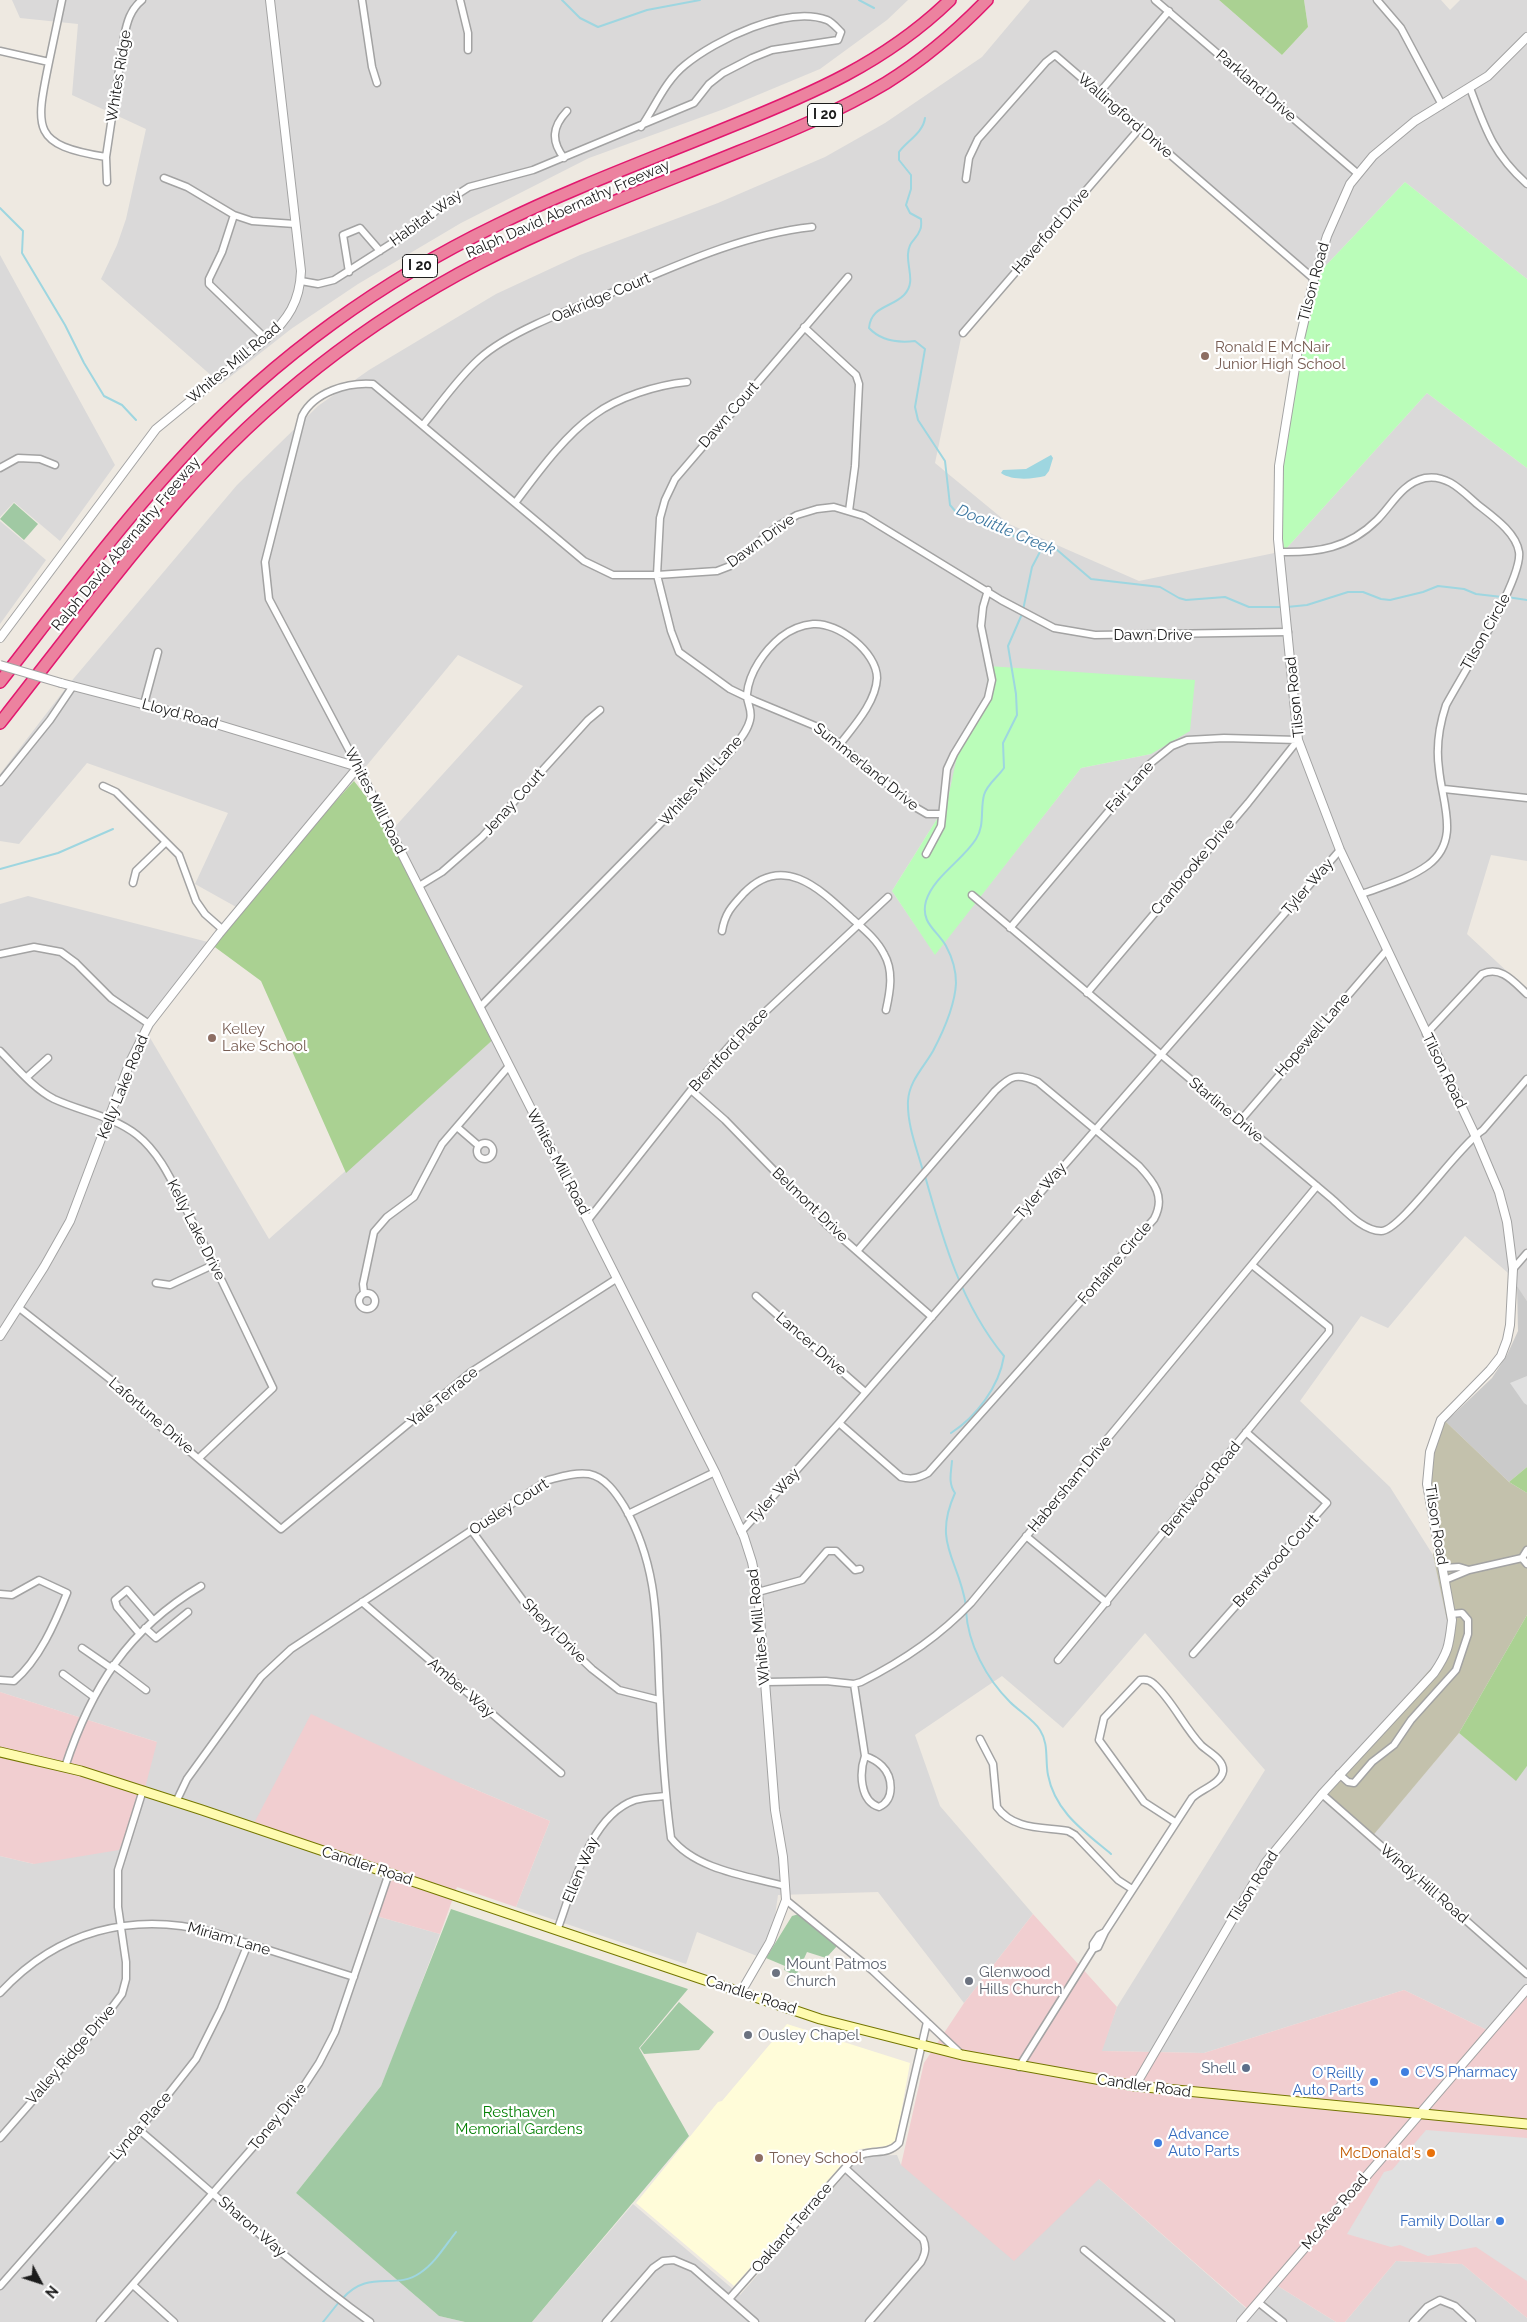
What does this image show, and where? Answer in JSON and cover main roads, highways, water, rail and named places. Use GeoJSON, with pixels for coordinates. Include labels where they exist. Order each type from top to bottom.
{"type":"FeatureCollection","features":[{"type":"Feature","properties":{"kind":"highway","name":"Ralph David Abernathy Freeway"},"geometry":{"type":"LineString","coordinates":[[0,682],[143,503],[190,449],[263,380],[337,320],[418,267],[498,224],[835,82],[897,44],[950,0]]}},
{"type":"Feature","properties":{"kind":"highway","name":"Ralph David Abernathy Freeway"},"geometry":{"type":"LineString","coordinates":[[0,723],[180,498],[254,421],[342,349],[449,279],[515,245],[790,131],[864,95],[933,50],[987,0]]}},
{"type":"Feature","properties":{"kind":"main road","name":"Candler Road"},"geometry":{"type":"LineString","coordinates":[[0,1752],[64,1767],[143,1790],[558,1928],[587,1940],[820,2018],[962,2055],[1019,2067],[1135,2086],[1527,2124]]}},
{"type":"Feature","properties":{"kind":"water"},"geometry":{"type":"Polygon","coordinates":[[[1051,455],[1053,458],[1049,471],[1045,476],[1017,478],[1001,473],[1003,470],[1026,469],[1051,455]]]}},
{"type":"Feature","properties":{"kind":"waterway","name":"Doolittle Creek"},"geometry":{"type":"LineString","coordinates":[[562,0],[580,18],[598,27],[647,10],[700,0]]}},
{"type":"Feature","properties":{"kind":"waterway","name":"Doolittle Creek"},"geometry":{"type":"LineString","coordinates":[[859,0],[874,8]]}},
{"type":"Feature","properties":{"kind":"waterway","name":"Doolittle Creek"},"geometry":{"type":"LineString","coordinates":[[925,118],[918,132],[899,152],[899,160],[911,175],[911,189],[906,205],[910,213],[921,219],[921,229],[909,249],[910,286],[899,299],[873,315],[869,328],[884,338],[902,342],[915,341],[925,349],[915,407],[918,420],[945,461],[950,505],[956,512],[970,518],[993,521],[1011,535],[1042,548],[1056,549],[1091,579],[1160,587],[1186,600],[1225,597],[1249,607],[1282,607]]}},
{"type":"Feature","properties":{"kind":"waterway"},"geometry":{"type":"LineString","coordinates":[[0,208],[23,231],[22,253],[104,396],[122,405],[136,420]]}},
{"type":"Feature","properties":{"kind":"waterway"},"geometry":{"type":"LineString","coordinates":[[1023,610],[1032,567],[1042,548]]}},
{"type":"Feature","properties":{"kind":"waterway","name":"Doolittle Creek"},"geometry":{"type":"LineString","coordinates":[[1287,607],[1307,605],[1348,592],[1363,592],[1381,599],[1390,600],[1423,592],[1438,586],[1502,597]]}},
{"type":"Feature","properties":{"kind":"waterway","name":"Doolittle Creek"},"geometry":{"type":"LineString","coordinates":[[1507,597],[1527,600]]}},
{"type":"Feature","properties":{"kind":"waterway"},"geometry":{"type":"LineString","coordinates":[[923,1171],[909,1119],[909,1094],[914,1081],[933,1051],[944,1027],[951,1009],[956,983],[952,959],[948,950],[927,921],[925,915],[926,901],[935,884],[964,854],[979,834],[985,791],[1004,768],[1003,743],[1017,715],[1016,694],[1008,646],[1022,614]]}},
{"type":"Feature","properties":{"kind":"waterway"},"geometry":{"type":"LineString","coordinates":[[0,869],[58,853],[113,829]]}},
{"type":"Feature","properties":{"kind":"waterway"},"geometry":{"type":"LineString","coordinates":[[925,1176],[939,1224],[965,1293],[976,1315],[1004,1356],[992,1390],[969,1419],[951,1433]]}},
{"type":"Feature","properties":{"kind":"waterway"},"geometry":{"type":"LineString","coordinates":[[952,1461],[951,1482],[955,1493],[946,1526],[947,1539],[966,1606]]}},
{"type":"Feature","properties":{"kind":"waterway"},"geometry":{"type":"LineString","coordinates":[[966,1611],[970,1636],[986,1671],[1001,1693],[1034,1723],[1043,1735],[1046,1746],[1048,1775],[1057,1800],[1072,1820],[1111,1854]]}},
{"type":"Feature","properties":{"kind":"waterway"},"geometry":{"type":"LineString","coordinates":[[342,2299],[362,2284],[401,2280],[420,2273],[435,2259],[456,2232]]}},
{"type":"Feature","properties":{"kind":"waterway"},"geometry":{"type":"LineString","coordinates":[[323,2322],[339,2302]]}},
{"type":"Feature","properties":{"kind":"place","name":"Ronald E McNair Junior High School"},"geometry":{"type":"Point","coordinates":[1205,356]}},
{"type":"Feature","properties":{"kind":"place","name":"Kelley Lake School"},"geometry":{"type":"Point","coordinates":[212,1038]}},
{"type":"Feature","properties":{"kind":"place","name":"Mount Patmos Church"},"geometry":{"type":"Point","coordinates":[776,1973]}},
{"type":"Feature","properties":{"kind":"place","name":"Glenwood Hills Church"},"geometry":{"type":"Point","coordinates":[969,1981]}},
{"type":"Feature","properties":{"kind":"place","name":"Ousley Chapel"},"geometry":{"type":"Point","coordinates":[748,2035]}},
{"type":"Feature","properties":{"kind":"place","name":"Shell"},"geometry":{"type":"Point","coordinates":[1246,2068]}},
{"type":"Feature","properties":{"kind":"place","name":"CVS Pharmacy"},"geometry":{"type":"Point","coordinates":[1405,2072]}},
{"type":"Feature","properties":{"kind":"place","name":"O'Reilly Auto Parts"},"geometry":{"type":"Point","coordinates":[1374,2082]}},
{"type":"Feature","properties":{"kind":"place","name":"Advance Auto Parts"},"geometry":{"type":"Point","coordinates":[1158,2143]}},
{"type":"Feature","properties":{"kind":"place","name":"McDonald's"},"geometry":{"type":"Point","coordinates":[1431,2153]}},
{"type":"Feature","properties":{"kind":"place","name":"Toney School"},"geometry":{"type":"Point","coordinates":[759,2158]}},
{"type":"Feature","properties":{"kind":"place","name":"Family Dollar"},"geometry":{"type":"Point","coordinates":[1500,2221]}},
{"type":"Feature","properties":{"kind":"park label","name":"Resthaven Memorial Gardens"},"geometry":{"type":"Point","coordinates":[519,2120]}}]}
